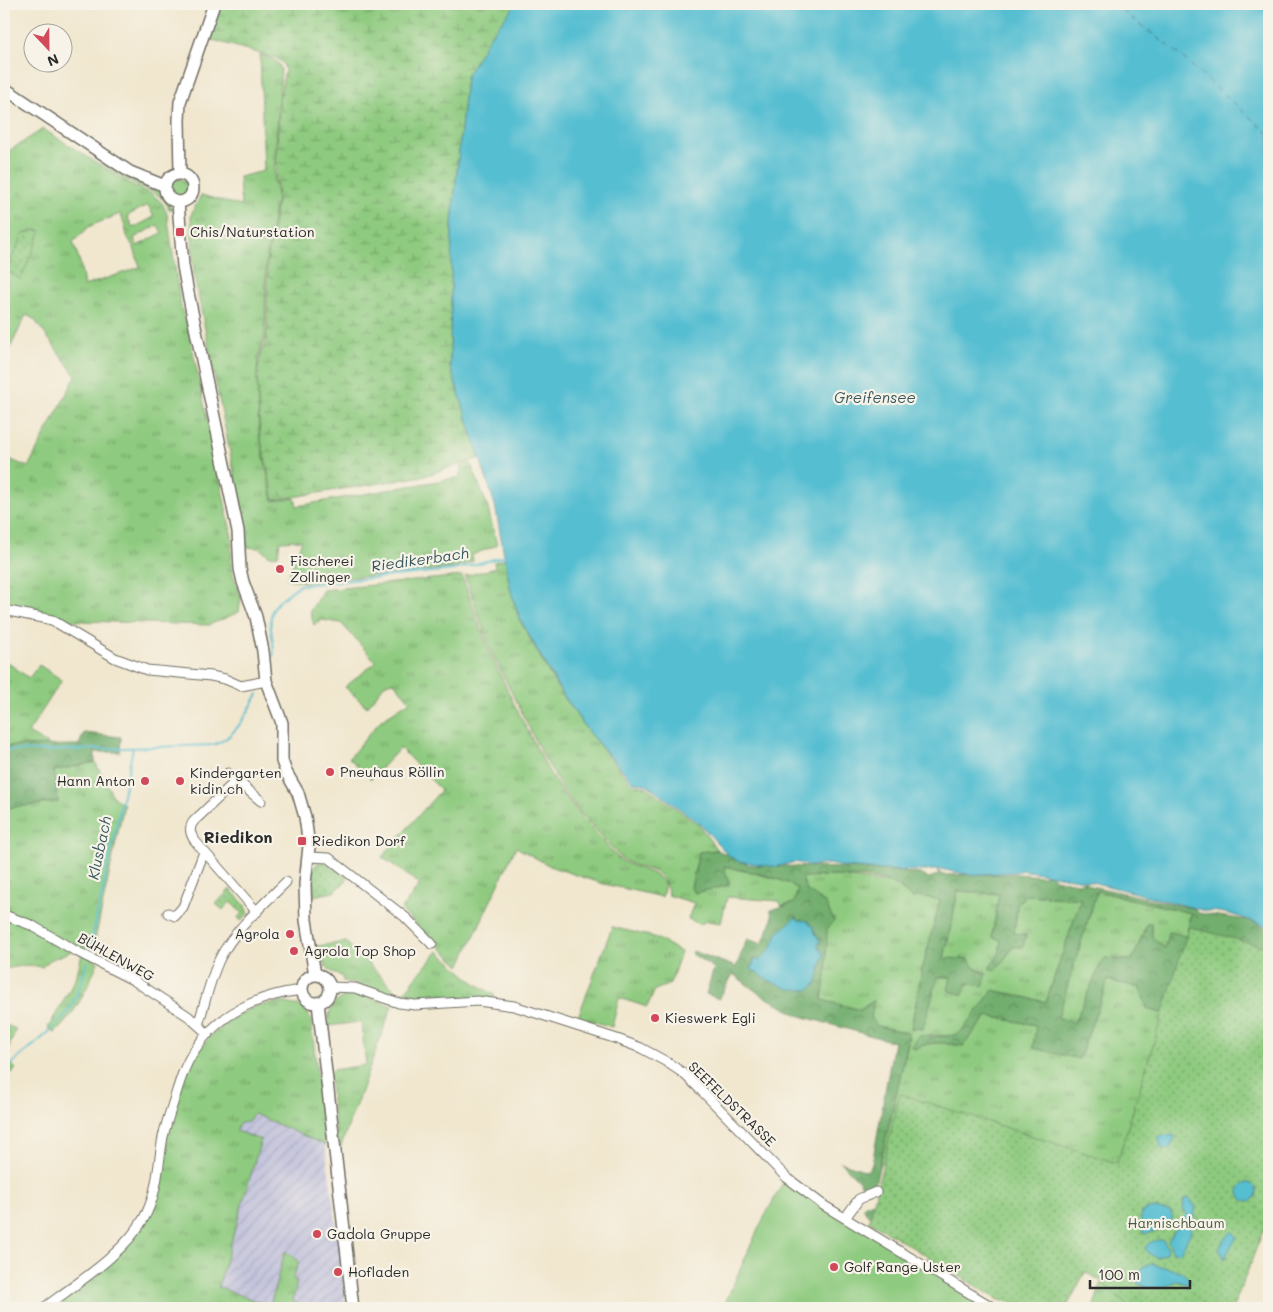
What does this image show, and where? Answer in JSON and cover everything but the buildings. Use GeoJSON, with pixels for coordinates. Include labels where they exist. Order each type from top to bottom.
{"type":"FeatureCollection","features":[{"type":"Feature","properties":{"kind":"main road"},"geometry":{"type":"LineString","coordinates":[[184,176],[169,179],[165,186],[168,197],[178,202],[186,200],[191,195],[192,184],[184,176],[179,111],[182,92],[214,4]]}},
{"type":"Feature","properties":{"kind":"main road"},"geometry":{"type":"LineString","coordinates":[[4,88],[130,172],[165,186]]}},
{"type":"Feature","properties":{"kind":"main road"},"geometry":{"type":"LineString","coordinates":[[178,202],[183,266],[238,531],[242,575],[259,627],[266,682],[282,723],[281,747],[284,766],[298,793],[304,813],[309,857],[305,884],[306,920],[315,975]]}},
{"type":"Feature","properties":{"kind":"main road"},"geometry":{"type":"LineString","coordinates":[[315,975],[324,977],[330,987],[329,996],[318,1004],[305,999],[302,990],[304,982],[315,975]]}},
{"type":"Feature","properties":{"kind":"main road"},"geometry":{"type":"LineString","coordinates":[[318,1004],[352,1308]]}},
{"type":"Feature","properties":{"kind":"street"},"geometry":{"type":"LineString","coordinates":[[4,610],[52,620],[115,658],[147,670],[211,676],[243,686],[266,682]]}},
{"type":"Feature","properties":{"kind":"street"},"geometry":{"type":"LineString","coordinates":[[228,773],[261,801]]}},
{"type":"Feature","properties":{"kind":"street"},"geometry":{"type":"LineString","coordinates":[[237,780],[190,827],[192,837],[256,912]]}},
{"type":"Feature","properties":{"kind":"street"},"geometry":{"type":"LineString","coordinates":[[168,913],[175,916],[182,907],[204,852]]}},
{"type":"Feature","properties":{"kind":"street"},"geometry":{"type":"LineString","coordinates":[[309,857],[329,858],[405,917],[432,944]]}},
{"type":"Feature","properties":{"kind":"street"},"geometry":{"type":"LineString","coordinates":[[198,1025],[220,959],[236,935],[286,882]]}},
{"type":"Feature","properties":{"kind":"street","name":"BÜHLENWEG"},"geometry":{"type":"LineString","coordinates":[[4,914],[31,925],[74,950],[134,980],[188,1016],[208,1034]]}},
{"type":"Feature","properties":{"kind":"street","name":"SEEFELDSTRASSE"},"geometry":{"type":"LineString","coordinates":[[330,987],[355,988],[399,1003],[414,1005],[478,1001],[514,1006],[641,1048],[682,1073],[786,1177],[805,1193],[994,1308]]}},
{"type":"Feature","properties":{"kind":"street"},"geometry":{"type":"LineString","coordinates":[[44,1308],[118,1251],[139,1227],[151,1202],[164,1135],[182,1074],[193,1052],[222,1020],[250,1003],[278,994],[302,990]]}},
{"type":"Feature","properties":{"kind":"street"},"geometry":{"type":"LineString","coordinates":[[845,1218],[859,1199],[876,1192]]}},
{"type":"Feature","properties":{"kind":"shaded area"},"geometry":{"type":"Polygon","coordinates":[[[253,1114],[325,1145],[345,1283],[345,1308],[303,1308],[293,1302],[297,1281],[293,1279],[285,1251],[270,1306],[218,1287],[261,1141],[236,1131],[239,1124],[248,1121],[253,1114]]]}},
{"type":"Feature","properties":{"kind":"green space"},"geometry":{"type":"Polygon","coordinates":[[[221,4],[516,4],[466,77],[452,224],[450,366],[480,458],[424,476],[274,500],[260,435],[257,375],[260,356],[266,341],[267,262],[278,196],[276,177],[279,101],[285,70],[283,63],[276,58],[209,39],[221,4]]]}},
{"type":"Feature","properties":{"kind":"green space"},"geometry":{"type":"Polygon","coordinates":[[[260,55],[276,61],[281,69],[274,175],[277,196],[266,262],[265,338],[258,357],[257,374],[259,433],[273,501],[295,498],[297,506],[460,477],[461,466],[470,462],[487,505],[497,545],[472,555],[473,561],[452,568],[305,582],[287,579],[302,540],[280,541],[278,555],[270,556],[259,548],[247,547],[246,531],[194,275],[191,215],[201,195],[241,206],[239,177],[264,171],[260,55]]]}},
{"type":"Feature","properties":{"kind":"green space"},"geometry":{"type":"Polygon","coordinates":[[[43,129],[134,186],[152,194],[162,203],[167,214],[181,308],[188,328],[232,537],[231,568],[241,597],[239,612],[209,625],[52,620],[4,611],[4,457],[28,467],[76,376],[34,319],[26,315],[4,361],[4,243],[9,245],[4,225],[4,154],[43,129]],[[148,205],[127,216],[133,228],[154,217],[148,205]],[[120,214],[90,226],[73,242],[80,262],[84,286],[140,267],[120,214]],[[158,225],[134,238],[137,246],[162,233],[158,225]]]}},
{"type":"Feature","properties":{"kind":"green space"},"geometry":{"type":"Polygon","coordinates":[[[93,155],[101,158],[129,177],[160,190],[172,209],[169,209],[157,194],[128,180],[93,155]]]}},
{"type":"Feature","properties":{"kind":"green space"},"geometry":{"type":"Polygon","coordinates":[[[179,179],[185,182],[188,188],[185,194],[179,197],[173,194],[170,188],[173,182],[179,179]]]}},
{"type":"Feature","properties":{"kind":"green space"},"geometry":{"type":"Polygon","coordinates":[[[35,230],[41,231],[21,279],[6,271],[23,234],[35,230]]]}},
{"type":"Feature","properties":{"kind":"green space"},"geometry":{"type":"Polygon","coordinates":[[[505,559],[519,619],[557,687],[589,733],[632,784],[647,787],[699,825],[717,850],[699,852],[691,888],[695,893],[729,885],[724,866],[788,883],[798,889],[794,903],[782,906],[779,901],[727,897],[721,923],[707,921],[700,924],[688,919],[694,903],[668,895],[663,878],[658,874],[621,858],[580,812],[564,791],[542,754],[491,651],[465,576],[495,568],[494,562],[505,559]]]}},
{"type":"Feature","properties":{"kind":"green space"},"geometry":{"type":"Polygon","coordinates":[[[462,576],[489,651],[549,772],[583,818],[619,859],[656,875],[665,884],[662,897],[604,884],[552,867],[516,847],[460,966],[401,910],[420,884],[382,857],[441,790],[400,748],[371,779],[349,758],[381,720],[410,701],[394,682],[385,684],[367,707],[345,687],[376,662],[341,623],[322,620],[314,625],[310,611],[323,590],[462,576]]]}},
{"type":"Feature","properties":{"kind":"green space"},"geometry":{"type":"Polygon","coordinates":[[[4,660],[29,678],[39,665],[62,680],[28,733],[51,746],[4,746],[4,660]]]}},
{"type":"Feature","properties":{"kind":"green space"},"geometry":{"type":"Polygon","coordinates":[[[84,733],[121,737],[120,752],[95,752],[95,762],[54,771],[58,802],[6,808],[4,805],[4,746],[79,745],[84,733]]]}},
{"type":"Feature","properties":{"kind":"green space"},"geometry":{"type":"Polygon","coordinates":[[[95,762],[114,798],[124,804],[91,959],[98,962],[80,1000],[55,1033],[48,1028],[76,978],[82,954],[74,950],[50,960],[42,967],[28,965],[4,969],[4,805],[6,808],[58,802],[54,771],[95,762]]]}},
{"type":"Feature","properties":{"kind":"green space"},"geometry":{"type":"Polygon","coordinates":[[[717,850],[749,865],[895,871],[920,874],[929,878],[938,875],[939,870],[941,875],[1017,874],[1043,876],[1050,873],[1054,879],[1078,883],[1084,881],[1091,886],[1195,909],[1198,913],[1253,921],[1269,930],[1269,949],[1177,1308],[1130,1307],[1127,1301],[1104,1278],[1085,1272],[1066,1308],[1036,1308],[875,1222],[862,1208],[866,1204],[875,1202],[1111,1191],[1168,1016],[1147,1008],[1140,988],[1108,980],[1079,1059],[1033,1048],[1036,1025],[987,1016],[963,1046],[939,1043],[927,1044],[915,1049],[912,1047],[918,1036],[946,1036],[962,1031],[993,990],[1046,1002],[1081,899],[1027,895],[1018,902],[1014,933],[1026,935],[1023,947],[1012,947],[1003,962],[994,970],[989,968],[999,955],[1001,940],[992,937],[999,894],[958,891],[944,958],[969,959],[974,968],[987,974],[983,986],[968,984],[962,995],[948,990],[951,977],[938,977],[923,1029],[911,1028],[922,970],[940,900],[919,896],[912,898],[896,885],[872,879],[848,876],[802,877],[806,890],[825,903],[834,921],[827,929],[826,976],[822,1000],[860,1010],[874,1000],[871,1019],[878,1026],[907,1033],[909,1038],[874,1189],[866,1192],[859,1181],[840,1162],[867,1171],[872,1164],[894,1042],[797,1015],[757,992],[733,974],[719,999],[706,994],[714,968],[692,954],[693,951],[736,967],[747,939],[762,944],[772,921],[771,910],[794,903],[798,889],[772,877],[724,866],[729,885],[695,893],[691,888],[699,852],[717,850]],[[1097,891],[1058,1017],[1074,1023],[1105,958],[1132,960],[1147,923],[1151,923],[1152,937],[1165,949],[1168,932],[1186,936],[1191,913],[1097,891]],[[795,917],[778,932],[771,949],[760,960],[754,959],[751,969],[818,946],[820,941],[810,925],[795,917]]]}},
{"type":"Feature","properties":{"kind":"green space"},"geometry":{"type":"Polygon","coordinates":[[[326,862],[347,877],[346,881],[334,892],[313,896],[313,868],[317,863],[326,862]]]}},
{"type":"Feature","properties":{"kind":"green space"},"geometry":{"type":"Polygon","coordinates":[[[839,876],[895,884],[912,898],[919,896],[941,900],[922,970],[911,1028],[922,1029],[938,977],[951,977],[968,984],[987,974],[974,968],[969,959],[944,959],[958,891],[999,894],[992,937],[1001,939],[999,955],[989,968],[1010,953],[1012,947],[1023,946],[1026,935],[1014,933],[1018,902],[1026,895],[1081,899],[1046,1002],[993,990],[962,1031],[952,1036],[932,1035],[915,1049],[933,1043],[963,1046],[987,1016],[1036,1025],[1079,1059],[1108,980],[1141,988],[1147,1008],[1168,1016],[1111,1191],[948,1183],[880,1164],[909,1039],[907,1033],[878,1026],[870,1019],[873,1001],[860,1010],[822,1000],[826,951],[825,903],[806,890],[802,877],[839,876]]]}},
{"type":"Feature","properties":{"kind":"green space"},"geometry":{"type":"Polygon","coordinates":[[[230,889],[244,904],[248,913],[241,921],[238,917],[242,913],[230,902],[223,910],[216,904],[230,889]]]}},
{"type":"Feature","properties":{"kind":"green space"},"geometry":{"type":"Polygon","coordinates":[[[1097,891],[1192,913],[1186,936],[1165,949],[1152,937],[1151,923],[1147,923],[1132,961],[1105,958],[1074,1023],[1057,1017],[1097,891]]]}},
{"type":"Feature","properties":{"kind":"green space"},"geometry":{"type":"Polygon","coordinates":[[[612,927],[654,937],[681,952],[670,984],[655,990],[647,1007],[619,998],[612,1027],[578,1017],[612,927]]]}},
{"type":"Feature","properties":{"kind":"green space","name":"Harnischbaum"},"geometry":{"type":"Polygon","coordinates":[[[1189,927],[1269,948],[1269,1216],[1233,1308],[1130,1307],[1102,1282],[1085,1272],[1066,1308],[1036,1308],[999,1300],[869,1221],[900,1094],[1117,1163],[1189,927]]]}},
{"type":"Feature","properties":{"kind":"green space"},"geometry":{"type":"Polygon","coordinates":[[[346,942],[401,996],[438,951],[472,981],[494,995],[494,999],[460,998],[412,1002],[343,981],[342,976],[328,969],[325,965],[317,946],[346,942]]]}},
{"type":"Feature","properties":{"kind":"green space"},"geometry":{"type":"Polygon","coordinates":[[[345,991],[359,993],[392,1006],[338,1154],[329,1075],[332,1070],[366,1065],[361,1022],[328,1026],[332,1008],[337,1001],[345,996],[345,991]]]}},
{"type":"Feature","properties":{"kind":"green space"},"geometry":{"type":"Polygon","coordinates":[[[281,1002],[304,1007],[311,1019],[325,1145],[254,1114],[248,1121],[239,1124],[236,1131],[261,1140],[218,1287],[270,1306],[285,1251],[299,1261],[293,1279],[297,1281],[293,1301],[303,1308],[44,1308],[118,1251],[146,1215],[182,1074],[211,1035],[234,1017],[256,1006],[281,1002]]]}},
{"type":"Feature","properties":{"kind":"green space"},"geometry":{"type":"Polygon","coordinates":[[[4,1024],[16,1029],[5,1058],[16,1069],[4,1080],[4,1024]]]}},
{"type":"Feature","properties":{"kind":"green space","name":"Golf Range Uster"},"geometry":{"type":"Polygon","coordinates":[[[786,1177],[994,1308],[723,1308],[759,1227],[786,1177]]]}},
{"type":"Feature","properties":{"kind":"green space"},"geometry":{"type":"Polygon","coordinates":[[[1102,1282],[1130,1307],[1174,1308],[1093,1308],[1102,1282]]]}},
{"type":"Feature","properties":{"kind":"water","name":"Greifensee"},"geometry":{"type":"Polygon","coordinates":[[[516,4],[1269,4],[1269,927],[1230,914],[1206,911],[1084,880],[1022,870],[971,875],[940,869],[926,871],[881,870],[828,864],[810,866],[795,862],[775,867],[738,861],[729,856],[700,824],[648,785],[633,782],[589,733],[558,687],[520,619],[511,592],[495,505],[450,366],[452,224],[466,77],[490,36],[516,4]]]}},
{"type":"Feature","properties":{"kind":"water"},"geometry":{"type":"Polygon","coordinates":[[[795,917],[799,920],[808,921],[813,926],[820,941],[818,946],[824,954],[816,984],[809,990],[789,989],[770,981],[751,969],[755,959],[760,960],[771,949],[778,932],[795,917]]]}},
{"type":"Feature","properties":{"kind":"water"},"geometry":{"type":"Polygon","coordinates":[[[1158,1136],[1175,1136],[1170,1149],[1162,1149],[1158,1136]]]}},
{"type":"Feature","properties":{"kind":"water"},"geometry":{"type":"Polygon","coordinates":[[[1248,1183],[1254,1186],[1257,1192],[1254,1198],[1248,1201],[1242,1198],[1239,1192],[1242,1186],[1248,1183]]]}},
{"type":"Feature","properties":{"kind":"water"},"geometry":{"type":"Polygon","coordinates":[[[1189,1198],[1196,1207],[1190,1234],[1180,1253],[1173,1252],[1168,1241],[1187,1213],[1183,1210],[1184,1199],[1189,1198]]]}},
{"type":"Feature","properties":{"kind":"water"},"geometry":{"type":"Polygon","coordinates":[[[1152,1208],[1170,1211],[1173,1217],[1166,1229],[1144,1234],[1140,1224],[1142,1212],[1152,1208]]]}},
{"type":"Feature","properties":{"kind":"water"},"geometry":{"type":"Polygon","coordinates":[[[1232,1231],[1237,1237],[1224,1259],[1219,1247],[1232,1231]]]}},
{"type":"Feature","properties":{"kind":"water"},"geometry":{"type":"Polygon","coordinates":[[[1163,1240],[1168,1249],[1165,1254],[1156,1258],[1148,1253],[1145,1248],[1150,1242],[1163,1240]]]}},
{"type":"Feature","properties":{"kind":"water"},"geometry":{"type":"Polygon","coordinates":[[[1152,1264],[1180,1271],[1190,1279],[1187,1284],[1176,1281],[1157,1288],[1138,1284],[1138,1274],[1144,1266],[1152,1264]]]}},
{"type":"Feature","properties":{"kind":"waterway","name":"Riedikerbach"},"geometry":{"type":"LineString","coordinates":[[273,656],[272,611],[280,600],[300,585],[453,570],[506,556]]}},
{"type":"Feature","properties":{"kind":"waterway","name":"Riedikerbach"},"geometry":{"type":"LineString","coordinates":[[4,750],[39,751],[213,745],[221,742],[234,731],[245,717],[258,694]]}},
{"type":"Feature","properties":{"kind":"waterway","name":"Klusbach"},"geometry":{"type":"LineString","coordinates":[[89,953],[133,748]]}},
{"type":"Feature","properties":{"kind":"waterway","name":"Klusbach"},"geometry":{"type":"LineString","coordinates":[[4,1071],[53,1029],[67,1013],[76,995],[87,962]]}},
{"type":"Feature","properties":{"kind":"ferry route"},"geometry":{"type":"LineString","coordinates":[[1113,4],[1175,51],[1269,134]]}},
{"type":"Feature","properties":{"kind":"place","name":"Chis/Naturstation"},"geometry":{"type":"Point","coordinates":[180,232]}},
{"type":"Feature","properties":{"kind":"place","name":"Fischerei Zollinger"},"geometry":{"type":"Point","coordinates":[280,569]}},
{"type":"Feature","properties":{"kind":"place","name":"Pneuhaus Röllin"},"geometry":{"type":"Point","coordinates":[330,772]}},
{"type":"Feature","properties":{"kind":"place","name":"Hann Anton"},"geometry":{"type":"Point","coordinates":[145,781]}},
{"type":"Feature","properties":{"kind":"place","name":"Kindergarten kidin.ch"},"geometry":{"type":"Point","coordinates":[180,781]}},
{"type":"Feature","properties":{"kind":"place","name":"Riedikon Dorf"},"geometry":{"type":"Point","coordinates":[302,841]}},
{"type":"Feature","properties":{"kind":"place","name":"Agrola"},"geometry":{"type":"Point","coordinates":[290,934]}},
{"type":"Feature","properties":{"kind":"place","name":"Agrola Top Shop"},"geometry":{"type":"Point","coordinates":[294,951]}},
{"type":"Feature","properties":{"kind":"place","name":"Kieswerk Egli"},"geometry":{"type":"Point","coordinates":[655,1018]}},
{"type":"Feature","properties":{"kind":"place","name":"Gadola Gruppe"},"geometry":{"type":"Point","coordinates":[317,1234]}},
{"type":"Feature","properties":{"kind":"place","name":"Golf Range Uster"},"geometry":{"type":"Point","coordinates":[834,1267]}},
{"type":"Feature","properties":{"kind":"place","name":"Hofladen"},"geometry":{"type":"Point","coordinates":[338,1272]}},
{"type":"Feature","properties":{"kind":"district","name":"Riedikon"},"geometry":{"type":"Point","coordinates":[238,837]}}]}
